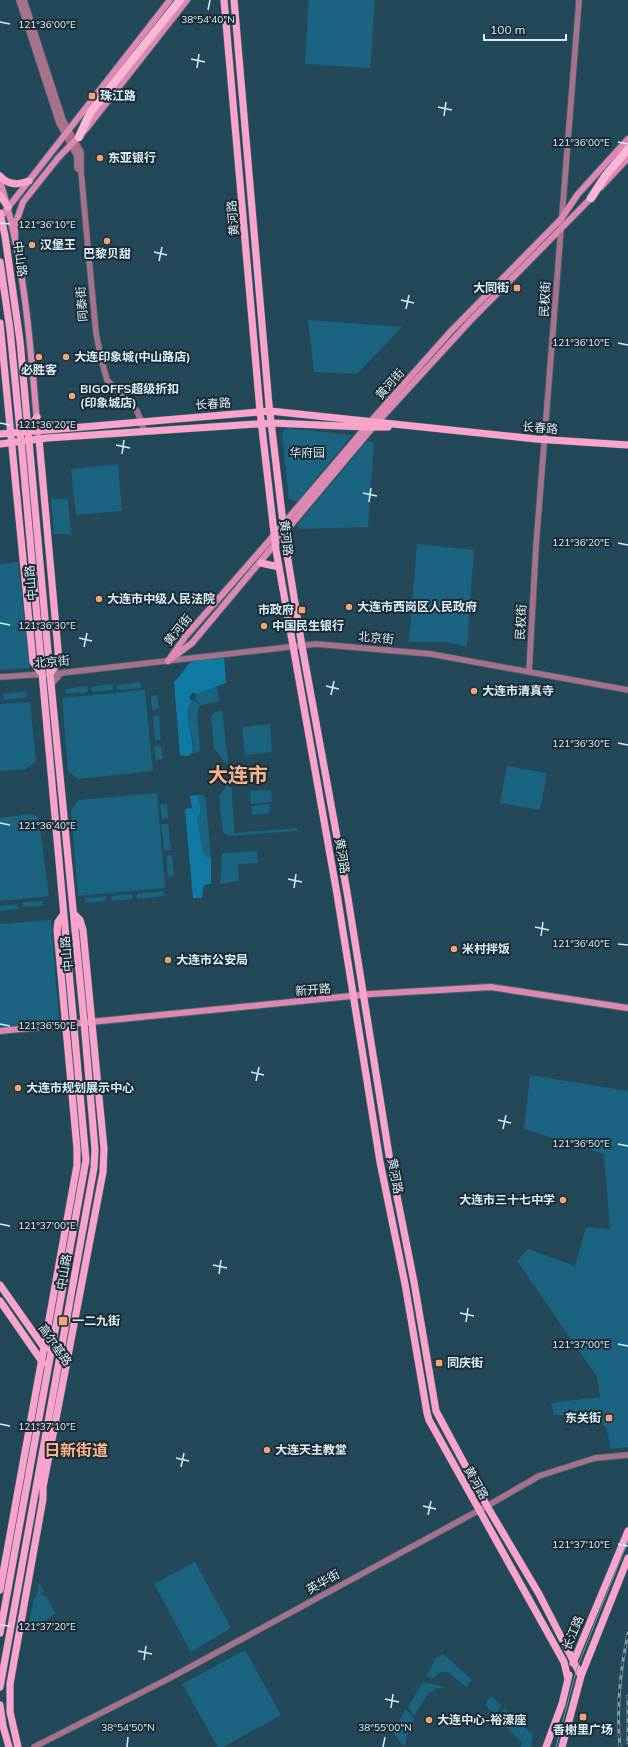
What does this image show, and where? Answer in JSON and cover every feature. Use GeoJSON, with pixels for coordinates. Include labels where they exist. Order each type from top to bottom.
{"type":"FeatureCollection","features":[{"type":"Feature","properties":{"kind":"highway"},"geometry":{"type":"LineString","coordinates":[[75,141],[90,113],[180,0]]}},
{"type":"Feature","properties":{"kind":"highway"},"geometry":{"type":"LineString","coordinates":[[592,198],[606,175],[628,149]]}},
{"type":"Feature","properties":{"kind":"main road"},"geometry":{"type":"LineString","coordinates":[[0,216],[170,0]]}},
{"type":"Feature","properties":{"kind":"main road"},"geometry":{"type":"LineString","coordinates":[[15,238],[15,225],[23,202],[75,141],[187,0]]}},
{"type":"Feature","properties":{"kind":"main road","name":"黄河路"},"geometry":{"type":"LineString","coordinates":[[224,0],[261,423],[279,567],[337,894],[380,1162],[405,1284],[427,1413],[429,1420],[564,1662],[568,1679]]}},
{"type":"Feature","properties":{"kind":"main road","name":"黄河路"},"geometry":{"type":"LineString","coordinates":[[234,0],[270,411],[284,534],[302,646],[347,892],[390,1161],[414,1282],[436,1411],[487,1506],[539,1594],[581,1676]]}},
{"type":"Feature","properties":{"kind":"main road","name":"黄河街"},"geometry":{"type":"LineString","coordinates":[[168,661],[185,637],[452,331],[561,219],[578,194],[628,139]]}},
{"type":"Feature","properties":{"kind":"main road","name":"黄河街"},"geometry":{"type":"LineString","coordinates":[[168,661],[192,643],[261,563],[372,424],[560,228],[592,198],[628,158]]}},
{"type":"Feature","properties":{"kind":"main road"},"geometry":{"type":"LineString","coordinates":[[0,176],[12,183],[23,183],[29,180]]}},
{"type":"Feature","properties":{"kind":"main road"},"geometry":{"type":"LineString","coordinates":[[0,181],[15,238],[29,332],[59,661],[46,674],[33,662],[0,323]]}},
{"type":"Feature","properties":{"kind":"main road"},"geometry":{"type":"LineString","coordinates":[[0,195],[8,207]]}},
{"type":"Feature","properties":{"kind":"main road","name":"中山路"},"geometry":{"type":"LineString","coordinates":[[0,216],[5,236],[19,329],[29,440],[63,914],[58,922],[57,930],[80,1095],[86,1160],[0,1633]]}},
{"type":"Feature","properties":{"kind":"main road","name":"中山路"},"geometry":{"type":"LineString","coordinates":[[0,262],[10,330],[46,674],[51,685],[71,903],[74,914],[80,920],[83,930],[95,1138],[95,1160],[0,1687]]}},
{"type":"Feature","properties":{"kind":"main road","name":"长春路"},"geometry":{"type":"LineString","coordinates":[[0,434],[28,430],[260,411],[372,424]]}},
{"type":"Feature","properties":{"kind":"main road"},"geometry":{"type":"LineString","coordinates":[[28,430],[36,417]]}},
{"type":"Feature","properties":{"kind":"main road"},"geometry":{"type":"LineString","coordinates":[[10,420],[20,432]]}},
{"type":"Feature","properties":{"kind":"main road","name":"长春路"},"geometry":{"type":"LineString","coordinates":[[0,444],[38,439],[272,422],[372,424],[545,440],[628,445]]}},
{"type":"Feature","properties":{"kind":"main road"},"geometry":{"type":"LineString","coordinates":[[261,563],[279,567]]}},
{"type":"Feature","properties":{"kind":"main road","name":"新开路"},"geometry":{"type":"LineString","coordinates":[[0,1031],[364,995],[491,986],[628,1008]]}},
{"type":"Feature","properties":{"kind":"main road"},"geometry":{"type":"LineString","coordinates":[[18,1747],[10,1712],[10,1684],[64,1376],[82,1291],[103,1172],[104,1150],[88,1022]]}},
{"type":"Feature","properties":{"kind":"main road"},"geometry":{"type":"LineString","coordinates":[[0,1590],[74,1187],[77,1149],[70,1069],[69,1024]]}},
{"type":"Feature","properties":{"kind":"main road"},"geometry":{"type":"LineString","coordinates":[[70,1069],[80,1095]]}},
{"type":"Feature","properties":{"kind":"main road"},"geometry":{"type":"LineString","coordinates":[[74,1187],[86,1160]]}},
{"type":"Feature","properties":{"kind":"main road","name":"高尔基路"},"geometry":{"type":"LineString","coordinates":[[0,1285],[50,1355],[57,1369],[64,1376]]}},
{"type":"Feature","properties":{"kind":"main road","name":"高尔基路"},"geometry":{"type":"LineString","coordinates":[[0,1301],[41,1361],[48,1368],[57,1369]]}},
{"type":"Feature","properties":{"kind":"main road"},"geometry":{"type":"LineString","coordinates":[[35,1353],[39,1376]]}},
{"type":"Feature","properties":{"kind":"main road"},"geometry":{"type":"LineString","coordinates":[[41,1361],[45,1383]]}},
{"type":"Feature","properties":{"kind":"main road","name":"长江路"},"geometry":{"type":"LineString","coordinates":[[546,1747],[562,1704],[574,1661],[628,1531]]}},
{"type":"Feature","properties":{"kind":"main road","name":"长江路"},"geometry":{"type":"LineString","coordinates":[[562,1747],[581,1676],[628,1558]]}},
{"type":"Feature","properties":{"kind":"main road"},"geometry":{"type":"LineString","coordinates":[[0,1705],[3,1726],[9,1747]]}},
{"type":"Feature","properties":{"kind":"street","name":"同泰街"},"geometry":{"type":"LineString","coordinates":[[19,0],[59,122],[75,141],[77,168],[81,171],[96,333],[107,380],[137,411],[144,431]]}},
{"type":"Feature","properties":{"kind":"street","name":"同泰街"},"geometry":{"type":"LineString","coordinates":[[24,0],[67,132]]}},
{"type":"Feature","properties":{"kind":"street","name":"民权街"},"geometry":{"type":"LineString","coordinates":[[529,672],[536,546],[554,327],[577,2]]}},
{"type":"Feature","properties":{"kind":"street","name":"北京街"},"geometry":{"type":"LineString","coordinates":[[0,677],[61,673],[316,644],[432,654],[628,690]]}},
{"type":"Feature","properties":{"kind":"street"},"geometry":{"type":"LineString","coordinates":[[29,675],[33,662]]}},
{"type":"Feature","properties":{"kind":"street"},"geometry":{"type":"LineString","coordinates":[[51,685],[61,673]]}},
{"type":"Feature","properties":{"kind":"street","name":"英华街"},"geometry":{"type":"LineString","coordinates":[[34,1747],[168,1679],[487,1506],[539,1476],[595,1458],[628,1455]]}},
{"type":"Feature","properties":{"kind":"green space"},"geometry":{"type":"Polygon","coordinates":[[[309,0],[375,0],[370,68],[305,64],[309,0]]]}},
{"type":"Feature","properties":{"kind":"green space"},"geometry":{"type":"Polygon","coordinates":[[[308,320],[402,327],[357,374],[314,372],[308,320]]]}},
{"type":"Feature","properties":{"kind":"green space","name":"华府园"},"geometry":{"type":"Polygon","coordinates":[[[286,428],[352,435],[297,502],[289,499],[282,433],[286,428]]]}},
{"type":"Feature","properties":{"kind":"green space"},"geometry":{"type":"Polygon","coordinates":[[[367,441],[374,443],[368,527],[299,529],[297,525],[367,441]]]}},
{"type":"Feature","properties":{"kind":"green space"},"geometry":{"type":"Polygon","coordinates":[[[118,464],[122,511],[76,515],[71,469],[118,464]]]}},
{"type":"Feature","properties":{"kind":"green space"},"geometry":{"type":"Polygon","coordinates":[[[51,499],[68,499],[71,534],[54,534],[51,499]]]}},
{"type":"Feature","properties":{"kind":"green space"},"geometry":{"type":"Polygon","coordinates":[[[417,544],[474,550],[467,646],[445,642],[409,642],[417,544]]]}},
{"type":"Feature","properties":{"kind":"green space"},"geometry":{"type":"Polygon","coordinates":[[[18,562],[30,668],[0,670],[0,564],[18,562]]]}},
{"type":"Feature","properties":{"kind":"green space"},"geometry":{"type":"Polygon","coordinates":[[[140,682],[141,688],[117,690],[117,685],[140,682]]]}},
{"type":"Feature","properties":{"kind":"green space"},"geometry":{"type":"Polygon","coordinates":[[[112,684],[113,690],[92,692],[91,687],[112,684]]]}},
{"type":"Feature","properties":{"kind":"green space"},"geometry":{"type":"Polygon","coordinates":[[[87,686],[88,692],[66,694],[65,689],[87,686]]]}},
{"type":"Feature","properties":{"kind":"green space"},"geometry":{"type":"Polygon","coordinates":[[[217,687],[219,701],[201,705],[195,699],[196,694],[209,688],[217,687]]]}},
{"type":"Feature","properties":{"kind":"green space"},"geometry":{"type":"Polygon","coordinates":[[[145,690],[153,771],[78,779],[68,771],[62,698],[145,690]]]}},
{"type":"Feature","properties":{"kind":"green space"},"geometry":{"type":"Polygon","coordinates":[[[26,691],[27,697],[4,700],[3,694],[26,691]]]}},
{"type":"Feature","properties":{"kind":"green space"},"geometry":{"type":"Polygon","coordinates":[[[157,695],[159,709],[152,710],[151,696],[157,695]]]}},
{"type":"Feature","properties":{"kind":"green space"},"geometry":{"type":"Polygon","coordinates":[[[194,700],[200,705],[197,713],[200,750],[199,752],[192,753],[194,745],[187,718],[188,705],[194,700]]]}},
{"type":"Feature","properties":{"kind":"green space"},"geometry":{"type":"Polygon","coordinates":[[[30,702],[36,761],[26,769],[0,771],[0,704],[30,702]]]}},
{"type":"Feature","properties":{"kind":"green space"},"geometry":{"type":"Polygon","coordinates":[[[222,710],[228,763],[225,763],[214,748],[211,717],[215,712],[222,710]]]}},
{"type":"Feature","properties":{"kind":"green space"},"geometry":{"type":"Polygon","coordinates":[[[159,715],[161,740],[155,740],[153,716],[159,715]]]}},
{"type":"Feature","properties":{"kind":"green space"},"geometry":{"type":"Polygon","coordinates":[[[270,724],[272,752],[245,755],[242,727],[270,724]]]}},
{"type":"Feature","properties":{"kind":"green space"},"geometry":{"type":"Polygon","coordinates":[[[161,746],[163,759],[156,760],[154,747],[161,746]]]}},
{"type":"Feature","properties":{"kind":"green space"},"geometry":{"type":"Polygon","coordinates":[[[507,766],[547,773],[540,810],[500,803],[507,766]]]}},
{"type":"Feature","properties":{"kind":"green space"},"geometry":{"type":"Polygon","coordinates":[[[227,781],[231,783],[234,833],[297,828],[297,831],[228,836],[223,832],[219,796],[225,788],[227,781]]]}},
{"type":"Feature","properties":{"kind":"green space"},"geometry":{"type":"Polygon","coordinates":[[[271,790],[272,802],[251,804],[250,791],[271,790]]]}},
{"type":"Feature","properties":{"kind":"green space"},"geometry":{"type":"Polygon","coordinates":[[[157,793],[165,888],[78,896],[71,811],[78,800],[157,793]]]}},
{"type":"Feature","properties":{"kind":"green space"},"geometry":{"type":"Polygon","coordinates":[[[197,795],[204,795],[206,801],[211,859],[203,854],[197,818],[201,811],[197,795]]]}},
{"type":"Feature","properties":{"kind":"green space"},"geometry":{"type":"Polygon","coordinates":[[[167,804],[168,818],[162,819],[160,805],[167,804]]]}},
{"type":"Feature","properties":{"kind":"green space"},"geometry":{"type":"Polygon","coordinates":[[[269,804],[270,813],[252,815],[251,806],[269,804]]]}},
{"type":"Feature","properties":{"kind":"green space"},"geometry":{"type":"Polygon","coordinates":[[[32,814],[38,817],[39,821],[49,896],[0,901],[0,818],[32,814]]]}},
{"type":"Feature","properties":{"kind":"green space"},"geometry":{"type":"Polygon","coordinates":[[[161,824],[168,824],[171,850],[164,851],[161,824]]]}},
{"type":"Feature","properties":{"kind":"green space"},"geometry":{"type":"Polygon","coordinates":[[[257,851],[258,863],[238,864],[239,881],[220,884],[222,853],[257,851]]]}},
{"type":"Feature","properties":{"kind":"green space"},"geometry":{"type":"Polygon","coordinates":[[[172,855],[174,876],[168,877],[166,856],[172,855]]]}},
{"type":"Feature","properties":{"kind":"green space"},"geometry":{"type":"Polygon","coordinates":[[[164,891],[165,896],[137,899],[137,894],[164,891]]]}},
{"type":"Feature","properties":{"kind":"green space"},"geometry":{"type":"Polygon","coordinates":[[[132,894],[133,899],[112,901],[111,896],[132,894]]]}},
{"type":"Feature","properties":{"kind":"green space"},"geometry":{"type":"Polygon","coordinates":[[[106,896],[106,901],[85,903],[85,898],[106,896]]]}},
{"type":"Feature","properties":{"kind":"green space"},"geometry":{"type":"Polygon","coordinates":[[[42,901],[43,906],[23,907],[23,902],[42,901]]]}},
{"type":"Feature","properties":{"kind":"green space"},"geometry":{"type":"Polygon","coordinates":[[[17,904],[18,909],[0,911],[0,906],[17,904]]]}},
{"type":"Feature","properties":{"kind":"green space"},"geometry":{"type":"Polygon","coordinates":[[[51,920],[59,1021],[0,1027],[0,924],[51,920]]]}},
{"type":"Feature","properties":{"kind":"green space"},"geometry":{"type":"Polygon","coordinates":[[[530,1075],[628,1091],[628,1447],[611,1449],[606,1427],[590,1417],[554,1415],[551,1403],[600,1397],[597,1377],[517,1261],[528,1249],[575,1266],[586,1227],[610,1229],[604,1154],[524,1129],[530,1075]]]}},
{"type":"Feature","properties":{"kind":"green space"},"geometry":{"type":"Polygon","coordinates":[[[195,1562],[231,1628],[191,1652],[154,1584],[195,1562]]]}},
{"type":"Feature","properties":{"kind":"green space"},"geometry":{"type":"Polygon","coordinates":[[[39,1583],[44,1591],[41,1593],[44,1597],[46,1596],[56,1614],[28,1631],[34,1597],[36,1597],[39,1583]]]}},
{"type":"Feature","properties":{"kind":"green space"},"geometry":{"type":"Polygon","coordinates":[[[245,1650],[281,1715],[223,1747],[218,1747],[182,1684],[245,1650]]]}},
{"type":"Feature","properties":{"kind":"green space"},"geometry":{"type":"Polygon","coordinates":[[[443,1654],[472,1680],[466,1687],[448,1672],[440,1672],[433,1678],[426,1676],[436,1658],[443,1654]]]}},
{"type":"Feature","properties":{"kind":"green space"},"geometry":{"type":"Polygon","coordinates":[[[423,1682],[442,1686],[443,1688],[437,1688],[427,1695],[414,1716],[408,1707],[423,1682]]]}},
{"type":"Feature","properties":{"kind":"green space"},"geometry":{"type":"Polygon","coordinates":[[[491,1696],[501,1705],[496,1715],[485,1705],[491,1696]]]}},
{"type":"Feature","properties":{"kind":"green space"},"geometry":{"type":"Polygon","coordinates":[[[504,1708],[533,1735],[531,1747],[521,1747],[522,1742],[499,1720],[504,1708]]]}},
{"type":"Feature","properties":{"kind":"green space"},"geometry":{"type":"Polygon","coordinates":[[[406,1709],[414,1719],[410,1726],[404,1747],[393,1732],[406,1709]]]}},
{"type":"Feature","properties":{"kind":"shaded area"},"geometry":{"type":"Polygon","coordinates":[[[224,658],[226,683],[196,694],[193,692],[189,697],[192,701],[189,706],[188,719],[193,746],[192,753],[188,756],[180,755],[174,682],[194,660],[224,658]]]}},
{"type":"Feature","properties":{"kind":"shaded area"},"geometry":{"type":"Polygon","coordinates":[[[197,795],[201,811],[197,818],[203,854],[211,859],[211,884],[204,885],[202,898],[193,898],[185,809],[192,808],[190,796],[197,795]]]}},
{"type":"Feature","properties":{"kind":"tram line"},"geometry":{"type":"LineString","coordinates":[[556,1747],[577,1668],[628,1541]]}},
{"type":"Feature","properties":{"kind":"railway"},"geometry":{"type":"LineString","coordinates":[[620,1747],[618,1718],[623,1661],[628,1633]]}},
{"type":"Feature","properties":{"kind":"railway"},"geometry":{"type":"LineString","coordinates":[[628,1696],[628,1743]]}},
{"type":"Feature","properties":{"kind":"place","name":"珠江路"},"geometry":{"type":"Point","coordinates":[92,96]}},
{"type":"Feature","properties":{"kind":"place","name":"东亚银行"},"geometry":{"type":"Point","coordinates":[100,158]}},
{"type":"Feature","properties":{"kind":"place","name":"巴黎贝甜"},"geometry":{"type":"Point","coordinates":[107,241]}},
{"type":"Feature","properties":{"kind":"place","name":"汉堡王"},"geometry":{"type":"Point","coordinates":[32,245]}},
{"type":"Feature","properties":{"kind":"place","name":"大同街"},"geometry":{"type":"Point","coordinates":[517,288]}},
{"type":"Feature","properties":{"kind":"place","name":"必胜客"},"geometry":{"type":"Point","coordinates":[39,357]}},
{"type":"Feature","properties":{"kind":"place","name":"大连印象城(中山路店)"},"geometry":{"type":"Point","coordinates":[66,357]}},
{"type":"Feature","properties":{"kind":"place","name":"BIGOFFS超级折扣 (印象城店)"},"geometry":{"type":"Point","coordinates":[72,396]}},
{"type":"Feature","properties":{"kind":"place","name":"大连市中级人民法院"},"geometry":{"type":"Point","coordinates":[99,599]}},
{"type":"Feature","properties":{"kind":"place","name":"大连市西岗区人民政府"},"geometry":{"type":"Point","coordinates":[349,607]}},
{"type":"Feature","properties":{"kind":"place","name":"市政府"},"geometry":{"type":"Point","coordinates":[302,610]}},
{"type":"Feature","properties":{"kind":"place","name":"中国民生银行"},"geometry":{"type":"Point","coordinates":[264,626]}},
{"type":"Feature","properties":{"kind":"place","name":"大连市清真寺"},"geometry":{"type":"Point","coordinates":[474,691]}},
{"type":"Feature","properties":{"kind":"place","name":"米村拌饭"},"geometry":{"type":"Point","coordinates":[454,949]}},
{"type":"Feature","properties":{"kind":"place","name":"大连市公安局"},"geometry":{"type":"Point","coordinates":[168,960]}},
{"type":"Feature","properties":{"kind":"place","name":"大连市规划展示中心"},"geometry":{"type":"Point","coordinates":[18,1088]}},
{"type":"Feature","properties":{"kind":"place","name":"大连市三十七中学"},"geometry":{"type":"Point","coordinates":[563,1200]}},
{"type":"Feature","properties":{"kind":"place","name":"一二九街"},"geometry":{"type":"Point","coordinates":[63,1321]}},
{"type":"Feature","properties":{"kind":"place","name":"同庆街"},"geometry":{"type":"Point","coordinates":[439,1363]}},
{"type":"Feature","properties":{"kind":"place","name":"东关街"},"geometry":{"type":"Point","coordinates":[609,1418]}},
{"type":"Feature","properties":{"kind":"place","name":"大连天主教堂"},"geometry":{"type":"Point","coordinates":[267,1450]}},
{"type":"Feature","properties":{"kind":"place","name":"香榭里广场"},"geometry":{"type":"Point","coordinates":[583,1717]}},
{"type":"Feature","properties":{"kind":"place","name":"大连中心-裕濠座"},"geometry":{"type":"Point","coordinates":[429,1720]}},
{"type":"Feature","properties":{"kind":"district","name":"大连市"},"geometry":{"type":"Point","coordinates":[238,775]}},
{"type":"Feature","properties":{"kind":"district","name":"日新街道"},"geometry":{"type":"Point","coordinates":[76,1450]}}]}
